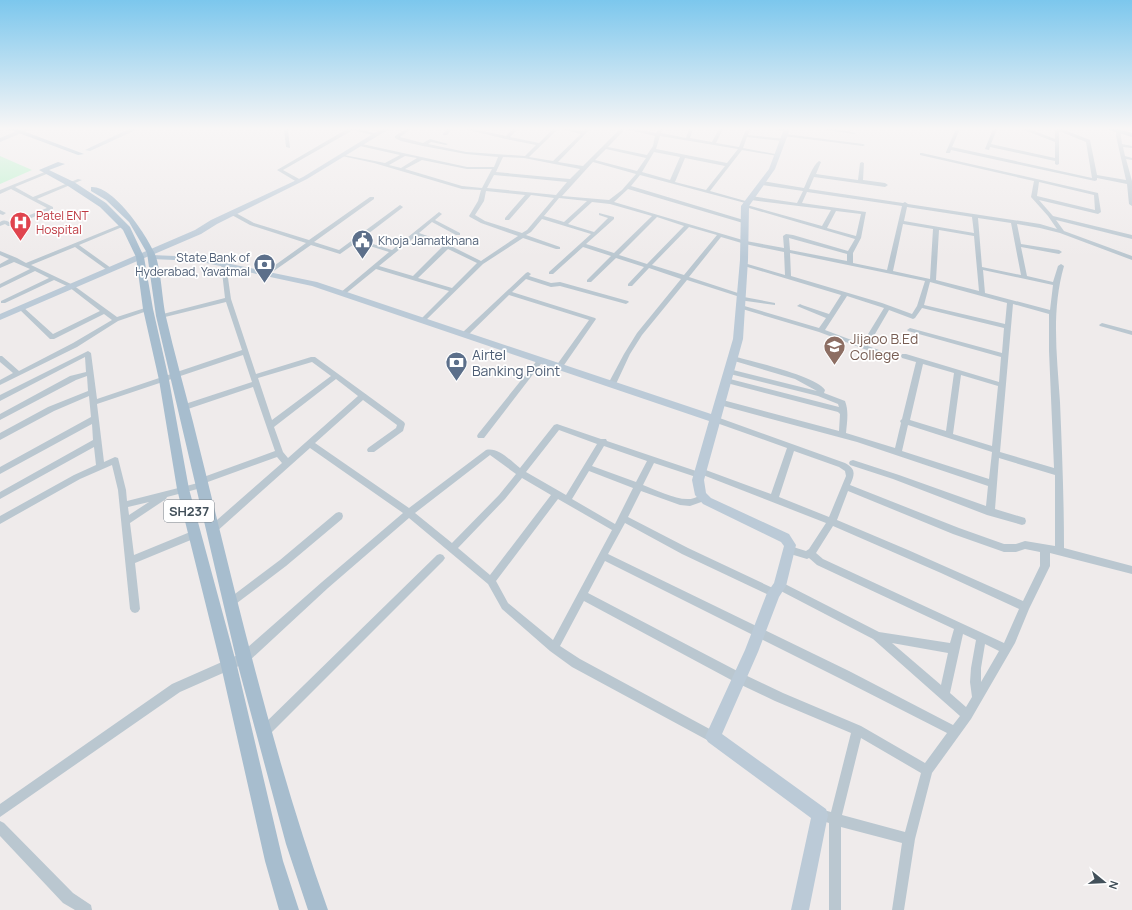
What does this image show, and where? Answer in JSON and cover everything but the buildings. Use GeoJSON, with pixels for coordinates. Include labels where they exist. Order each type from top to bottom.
{"type":"FeatureCollection","features":[{"type":"Feature","properties":{"kind":"main road","name":"SH237"},"geometry":{"type":"LineString","coordinates":[[57,171],[109,198],[128,216],[144,255],[161,316],[183,489],[229,666],[274,861],[289,910]]}},
{"type":"Feature","properties":{"kind":"main road","name":"SH237"},"geometry":{"type":"LineString","coordinates":[[75,182],[124,225],[144,255],[148,309],[170,378],[185,407],[212,530],[244,658],[295,844],[318,910]]}},
{"type":"Feature","properties":{"kind":"street"},"geometry":{"type":"LineString","coordinates":[[0,189],[43,171]]}},
{"type":"Feature","properties":{"kind":"street"},"geometry":{"type":"LineString","coordinates":[[0,192],[44,171]]}},
{"type":"Feature","properties":{"kind":"street"},"geometry":{"type":"LineString","coordinates":[[282,171],[299,181]]}},
{"type":"Feature","properties":{"kind":"street"},"geometry":{"type":"LineString","coordinates":[[0,317],[198,232],[204,227],[316,171]]}},
{"type":"Feature","properties":{"kind":"street"},"geometry":{"type":"LineString","coordinates":[[411,171],[462,186],[610,202],[686,226],[745,242],[930,281],[1052,313]]}},
{"type":"Feature","properties":{"kind":"street"},"geometry":{"type":"LineString","coordinates":[[494,171],[484,188],[481,201],[472,216],[483,222],[558,248]]}},
{"type":"Feature","properties":{"kind":"street"},"geometry":{"type":"LineString","coordinates":[[498,171],[571,181]]}},
{"type":"Feature","properties":{"kind":"street"},"geometry":{"type":"LineString","coordinates":[[422,321],[481,264],[523,235],[542,217],[580,171]]}},
{"type":"Feature","properties":{"kind":"street"},"geometry":{"type":"LineString","coordinates":[[672,182],[676,171]]}},
{"type":"Feature","properties":{"kind":"street"},"geometry":{"type":"LineString","coordinates":[[707,192],[723,171]]}},
{"type":"Feature","properties":{"kind":"street"},"geometry":{"type":"LineString","coordinates":[[713,737],[777,589],[790,550],[790,545],[785,538],[715,506],[704,498],[699,487],[700,473],[714,419],[738,339],[744,265],[745,222],[748,202],[770,171]]}},
{"type":"Feature","properties":{"kind":"street"},"geometry":{"type":"LineString","coordinates":[[799,204],[814,171]]}},
{"type":"Feature","properties":{"kind":"street"},"geometry":{"type":"LineString","coordinates":[[860,182],[861,171]]}},
{"type":"Feature","properties":{"kind":"street"},"geometry":{"type":"LineString","coordinates":[[1002,171],[1096,194],[1098,212],[1034,197]]}},
{"type":"Feature","properties":{"kind":"street"},"geometry":{"type":"LineString","coordinates":[[1051,171],[1095,180],[1093,171]]}},
{"type":"Feature","properties":{"kind":"street"},"geometry":{"type":"LineString","coordinates":[[1126,171],[1130,183],[1132,202]]}},
{"type":"Feature","properties":{"kind":"street"},"geometry":{"type":"LineString","coordinates":[[610,202],[627,187],[640,172],[707,192],[748,202],[858,238]]}},
{"type":"Feature","properties":{"kind":"street"},"geometry":{"type":"LineString","coordinates":[[1058,173],[1062,186]]}},
{"type":"Feature","properties":{"kind":"street"},"geometry":{"type":"LineString","coordinates":[[812,175],[886,185]]}},
{"type":"Feature","properties":{"kind":"street"},"geometry":{"type":"LineString","coordinates":[[1094,176],[1130,183]]}},
{"type":"Feature","properties":{"kind":"street"},"geometry":{"type":"LineString","coordinates":[[1034,197],[1037,180]]}},
{"type":"Feature","properties":{"kind":"street"},"geometry":{"type":"LineString","coordinates":[[34,198],[75,182]]}},
{"type":"Feature","properties":{"kind":"street"},"geometry":{"type":"LineString","coordinates":[[762,183],[1014,222],[1062,232],[1132,260]]}},
{"type":"Feature","properties":{"kind":"street"},"geometry":{"type":"LineString","coordinates":[[0,224],[5,222],[10,225],[51,208],[11,187]]}},
{"type":"Feature","properties":{"kind":"street"},"geometry":{"type":"LineString","coordinates":[[627,187],[745,222]]}},
{"type":"Feature","properties":{"kind":"street"},"geometry":{"type":"LineString","coordinates":[[507,219],[530,193]]}},
{"type":"Feature","properties":{"kind":"street"},"geometry":{"type":"LineString","coordinates":[[1034,197],[1052,217],[1062,232]]}},
{"type":"Feature","properties":{"kind":"street"},"geometry":{"type":"LineString","coordinates":[[266,274],[372,198]]}},
{"type":"Feature","properties":{"kind":"street"},"geometry":{"type":"LineString","coordinates":[[565,224],[591,200]]}},
{"type":"Feature","properties":{"kind":"street"},"geometry":{"type":"LineString","coordinates":[[748,202],[799,204],[864,213],[858,238],[850,252],[850,263]]}},
{"type":"Feature","properties":{"kind":"street"},"geometry":{"type":"LineString","coordinates":[[890,272],[905,204]]}},
{"type":"Feature","properties":{"kind":"street"},"geometry":{"type":"LineString","coordinates":[[232,214],[252,224],[340,252],[400,207]]}},
{"type":"Feature","properties":{"kind":"street"},"geometry":{"type":"LineString","coordinates":[[824,228],[834,209]]}},
{"type":"Feature","properties":{"kind":"street"},"geometry":{"type":"LineString","coordinates":[[342,294],[439,214]]}},
{"type":"Feature","properties":{"kind":"street"},"geometry":{"type":"LineString","coordinates":[[551,274],[612,218],[601,214]]}},
{"type":"Feature","properties":{"kind":"street"},"geometry":{"type":"LineString","coordinates":[[589,281],[655,216]]}},
{"type":"Feature","properties":{"kind":"street"},"geometry":{"type":"LineString","coordinates":[[975,216],[982,295]]}},
{"type":"Feature","properties":{"kind":"street"},"geometry":{"type":"LineString","coordinates":[[542,217],[595,234]]}},
{"type":"Feature","properties":{"kind":"street"},"geometry":{"type":"LineString","coordinates":[[1052,217],[1132,237]]}},
{"type":"Feature","properties":{"kind":"street"},"geometry":{"type":"LineString","coordinates":[[432,220],[458,234]]}},
{"type":"Feature","properties":{"kind":"street"},"geometry":{"type":"LineString","coordinates":[[901,222],[977,236]]}},
{"type":"Feature","properties":{"kind":"street"},"geometry":{"type":"LineString","coordinates":[[1014,222],[1024,277]]}},
{"type":"Feature","properties":{"kind":"street"},"geometry":{"type":"LineString","coordinates":[[27,265],[124,225]]}},
{"type":"Feature","properties":{"kind":"street"},"geometry":{"type":"LineString","coordinates":[[630,285],[686,226]]}},
{"type":"Feature","properties":{"kind":"street"},"geometry":{"type":"LineString","coordinates":[[744,265],[788,276],[888,307],[913,317],[920,306],[930,281],[936,228]]}},
{"type":"Feature","properties":{"kind":"street"},"geometry":{"type":"LineString","coordinates":[[416,234],[447,246],[481,264]]}},
{"type":"Feature","properties":{"kind":"street"},"geometry":{"type":"LineString","coordinates":[[612,384],[650,318],[660,309],[720,235]]}},
{"type":"Feature","properties":{"kind":"street"},"geometry":{"type":"LineString","coordinates":[[788,276],[787,251],[784,238],[788,236],[850,252]]}},
{"type":"Feature","properties":{"kind":"street"},"geometry":{"type":"LineString","coordinates":[[356,240],[394,252]]}},
{"type":"Feature","properties":{"kind":"street"},"geometry":{"type":"LineString","coordinates":[[75,245],[109,269]]}},
{"type":"Feature","properties":{"kind":"street"},"geometry":{"type":"LineString","coordinates":[[583,245],[684,278],[820,332],[896,359]]}},
{"type":"Feature","properties":{"kind":"street"},"geometry":{"type":"LineString","coordinates":[[1018,245],[1059,252]]}},
{"type":"Feature","properties":{"kind":"street"},"geometry":{"type":"LineString","coordinates":[[414,278],[447,246]]}},
{"type":"Feature","properties":{"kind":"street"},"geometry":{"type":"LineString","coordinates":[[1,254],[15,259],[71,286],[116,320]]}},
{"type":"Feature","properties":{"kind":"street"},"geometry":{"type":"LineString","coordinates":[[144,255],[198,258],[314,284],[560,366],[847,467],[850,476],[832,521],[810,554]]}},
{"type":"Feature","properties":{"kind":"street"},"geometry":{"type":"LineString","coordinates":[[0,266],[15,259]]}},
{"type":"Feature","properties":{"kind":"street"},"geometry":{"type":"LineString","coordinates":[[223,264],[228,299],[244,352],[255,380],[279,453],[287,463]]}},
{"type":"Feature","properties":{"kind":"street"},"geometry":{"type":"LineString","coordinates":[[1060,551],[1059,473],[1052,313],[1055,284],[1062,266]]}},
{"type":"Feature","properties":{"kind":"street"},"geometry":{"type":"LineString","coordinates":[[375,267],[454,290]]}},
{"type":"Feature","properties":{"kind":"street"},"geometry":{"type":"LineString","coordinates":[[980,268],[1055,284]]}},
{"type":"Feature","properties":{"kind":"street"},"geometry":{"type":"LineString","coordinates":[[0,286],[35,269]]}},
{"type":"Feature","properties":{"kind":"street"},"geometry":{"type":"LineString","coordinates":[[464,335],[527,275],[551,285],[560,284],[626,302]]}},
{"type":"Feature","properties":{"kind":"street"},"geometry":{"type":"LineString","coordinates":[[2,300],[54,278]]}},
{"type":"Feature","properties":{"kind":"street"},"geometry":{"type":"LineString","coordinates":[[508,293],[593,319],[560,366]]}},
{"type":"Feature","properties":{"kind":"street"},"geometry":{"type":"LineString","coordinates":[[820,332],[845,294]]}},
{"type":"Feature","properties":{"kind":"street"},"geometry":{"type":"LineString","coordinates":[[161,316],[228,299]]}},
{"type":"Feature","properties":{"kind":"street"},"geometry":{"type":"LineString","coordinates":[[2,300],[52,337],[104,311]]}},
{"type":"Feature","properties":{"kind":"street"},"geometry":{"type":"LineString","coordinates":[[741,300],[773,304]]}},
{"type":"Feature","properties":{"kind":"street"},"geometry":{"type":"LineString","coordinates":[[990,512],[1010,302]]}},
{"type":"Feature","properties":{"kind":"street"},"geometry":{"type":"LineString","coordinates":[[800,306],[830,317]]}},
{"type":"Feature","properties":{"kind":"street"},"geometry":{"type":"LineString","coordinates":[[920,306],[1008,327]]}},
{"type":"Feature","properties":{"kind":"street"},"geometry":{"type":"LineString","coordinates":[[864,347],[888,307]]}},
{"type":"Feature","properties":{"kind":"street"},"geometry":{"type":"LineString","coordinates":[[0,383],[100,331],[116,320],[148,309]]}},
{"type":"Feature","properties":{"kind":"street"},"geometry":{"type":"LineString","coordinates":[[1102,325],[1132,333]]}},
{"type":"Feature","properties":{"kind":"street"},"geometry":{"type":"LineString","coordinates":[[910,330],[1005,356]]}},
{"type":"Feature","properties":{"kind":"street"},"geometry":{"type":"LineString","coordinates":[[92,403],[244,352]]}},
{"type":"Feature","properties":{"kind":"street"},"geometry":{"type":"LineString","coordinates":[[0,398],[88,353],[92,403],[100,466]]}},
{"type":"Feature","properties":{"kind":"street"},"geometry":{"type":"LineString","coordinates":[[904,356],[1002,385]]}},
{"type":"Feature","properties":{"kind":"street"},"geometry":{"type":"LineString","coordinates":[[0,358],[18,374]]}},
{"type":"Feature","properties":{"kind":"street"},"geometry":{"type":"LineString","coordinates":[[732,358],[798,378],[820,388],[820,394]]}},
{"type":"Feature","properties":{"kind":"street"},"geometry":{"type":"LineString","coordinates":[[185,407],[313,359],[362,397],[401,424],[400,428],[371,450]]}},
{"type":"Feature","properties":{"kind":"street"},"geometry":{"type":"LineString","coordinates":[[481,436],[541,360]]}},
{"type":"Feature","properties":{"kind":"street"},"geometry":{"type":"LineString","coordinates":[[898,452],[904,421],[920,361]]}},
{"type":"Feature","properties":{"kind":"street"},"geometry":{"type":"LineString","coordinates":[[0,417],[73,378],[90,372]]}},
{"type":"Feature","properties":{"kind":"street"},"geometry":{"type":"LineString","coordinates":[[949,434],[958,372]]}},
{"type":"Feature","properties":{"kind":"street"},"geometry":{"type":"LineString","coordinates":[[727,375],[820,394],[841,402],[843,411],[842,435]]}},
{"type":"Feature","properties":{"kind":"street"},"geometry":{"type":"LineString","coordinates":[[727,375],[843,411]]}},
{"type":"Feature","properties":{"kind":"street"},"geometry":{"type":"LineString","coordinates":[[270,426],[335,376]]}},
{"type":"Feature","properties":{"kind":"street"},"geometry":{"type":"LineString","coordinates":[[0,436],[51,409],[92,392]]}},
{"type":"Feature","properties":{"kind":"street"},"geometry":{"type":"LineString","coordinates":[[212,530],[362,397]]}},
{"type":"Feature","properties":{"kind":"street"},"geometry":{"type":"LineString","coordinates":[[720,402],[872,443],[993,484]]}},
{"type":"Feature","properties":{"kind":"street"},"geometry":{"type":"LineString","coordinates":[[0,471],[94,418]]}},
{"type":"Feature","properties":{"kind":"street"},"geometry":{"type":"LineString","coordinates":[[904,421],[949,434],[996,452],[1059,473]]}},
{"type":"Feature","properties":{"kind":"street"},"geometry":{"type":"LineString","coordinates":[[452,549],[502,497],[557,427],[774,498],[914,555],[1025,607]]}},
{"type":"Feature","properties":{"kind":"street"},"geometry":{"type":"LineString","coordinates":[[567,500],[603,441]]}},
{"type":"Feature","properties":{"kind":"street"},"geometry":{"type":"LineString","coordinates":[[0,496],[98,442]]}},
{"type":"Feature","properties":{"kind":"street"},"geometry":{"type":"LineString","coordinates":[[309,443],[409,513],[491,582],[505,606],[554,648],[576,663],[713,737],[827,817],[909,839]]}},
{"type":"Feature","properties":{"kind":"street"},"geometry":{"type":"LineString","coordinates":[[774,498],[791,447]]}},
{"type":"Feature","properties":{"kind":"street"},"geometry":{"type":"LineString","coordinates":[[0,811],[176,688],[229,666],[244,658],[409,513],[489,452],[494,453],[521,473],[617,530]]}},
{"type":"Feature","properties":{"kind":"street"},"geometry":{"type":"LineString","coordinates":[[124,505],[201,483],[279,453]]}},
{"type":"Feature","properties":{"kind":"street"},"geometry":{"type":"LineString","coordinates":[[554,648],[617,530],[652,459]]}},
{"type":"Feature","properties":{"kind":"street"},"geometry":{"type":"LineString","coordinates":[[0,520],[100,466],[116,460],[124,505],[135,609]]}},
{"type":"Feature","properties":{"kind":"street"},"geometry":{"type":"LineString","coordinates":[[853,463],[884,472],[990,512],[1022,521]]}},
{"type":"Feature","properties":{"kind":"street"},"geometry":{"type":"LineString","coordinates":[[586,467],[637,488],[685,503],[694,502],[704,498]]}},
{"type":"Feature","properties":{"kind":"street"},"geometry":{"type":"LineString","coordinates":[[846,487],[993,544],[1011,548],[1025,545],[1045,548],[1132,570]]}},
{"type":"Feature","properties":{"kind":"street"},"geometry":{"type":"LineString","coordinates":[[125,522],[170,492]]}},
{"type":"Feature","properties":{"kind":"street"},"geometry":{"type":"LineString","coordinates":[[491,582],[556,494]]}},
{"type":"Feature","properties":{"kind":"street"},"geometry":{"type":"LineString","coordinates":[[230,603],[339,516]]}},
{"type":"Feature","properties":{"kind":"street"},"geometry":{"type":"LineString","coordinates":[[623,518],[684,550],[777,589],[877,636],[954,649]]}},
{"type":"Feature","properties":{"kind":"street"},"geometry":{"type":"LineString","coordinates":[[130,561],[195,534]]}},
{"type":"Feature","properties":{"kind":"street"},"geometry":{"type":"LineString","coordinates":[[898,910],[909,839],[927,770],[967,715],[1006,649],[1045,566],[1045,548]]}},
{"type":"Feature","properties":{"kind":"street"},"geometry":{"type":"LineString","coordinates":[[790,550],[810,554],[820,562],[1006,649]]}},
{"type":"Feature","properties":{"kind":"street"},"geometry":{"type":"LineString","coordinates":[[603,556],[758,634],[845,675],[954,731]]}},
{"type":"Feature","properties":{"kind":"street"},"geometry":{"type":"LineString","coordinates":[[264,732],[440,558]]}},
{"type":"Feature","properties":{"kind":"street"},"geometry":{"type":"LineString","coordinates":[[582,595],[739,678],[779,697],[857,730],[927,770]]}},
{"type":"Feature","properties":{"kind":"street"},"geometry":{"type":"LineString","coordinates":[[944,695],[959,627]]}},
{"type":"Feature","properties":{"kind":"street"},"geometry":{"type":"LineString","coordinates":[[877,636],[967,715]]}},
{"type":"Feature","properties":{"kind":"street"},"geometry":{"type":"LineString","coordinates":[[977,698],[974,668],[982,638]]}},
{"type":"Feature","properties":{"kind":"street"},"geometry":{"type":"LineString","coordinates":[[800,910],[827,817],[857,730]]}},
{"type":"Feature","properties":{"kind":"street"},"geometry":{"type":"LineString","coordinates":[[827,817],[835,910]]}},
{"type":"Feature","properties":{"kind":"street"},"geometry":{"type":"LineString","coordinates":[[0,827],[68,898],[86,910]]}},
{"type":"Feature","properties":{"kind":"green space"},"geometry":{"type":"Polygon","coordinates":[[[0,171],[29,171],[0,184],[0,171]]]}},
{"type":"Feature","properties":{"kind":"place","name":"Patel ENT Hospital"},"geometry":{"type":"Point","coordinates":[20,242]}},
{"type":"Feature","properties":{"kind":"place","name":"Khoja Jamatkhana"},"geometry":{"type":"Point","coordinates":[362,260]}},
{"type":"Feature","properties":{"kind":"place","name":"State Bank of Hyderabad, Yavatmal"},"geometry":{"type":"Point","coordinates":[265,284]}},
{"type":"Feature","properties":{"kind":"place","name":"Jijaoo B.Ed College"},"geometry":{"type":"Point","coordinates":[835,366]}},
{"type":"Feature","properties":{"kind":"place","name":"Airtel Banking Point"},"geometry":{"type":"Point","coordinates":[456,382]}}]}
